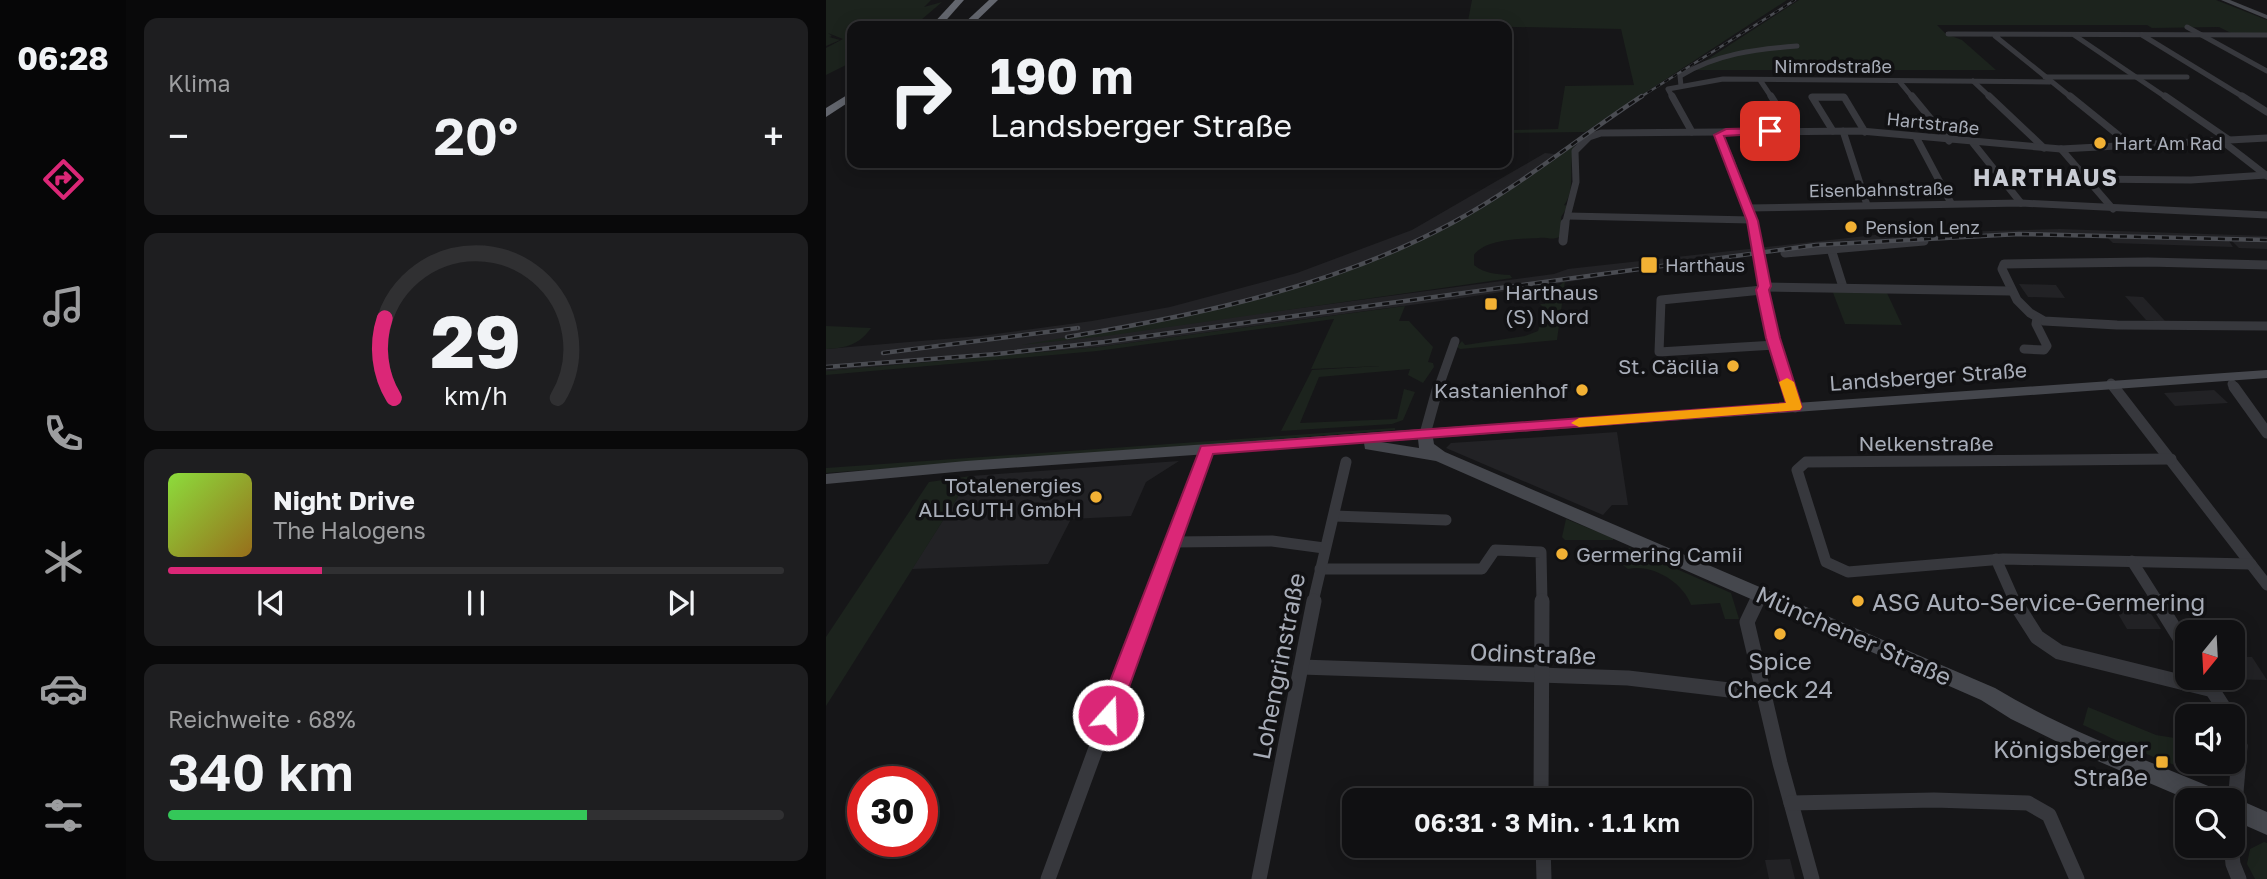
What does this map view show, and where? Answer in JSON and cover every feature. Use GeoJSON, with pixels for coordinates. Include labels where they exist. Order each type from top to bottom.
{"type":"FeatureCollection","features":[{"type":"Feature","properties":{"kind":"highway"},"geometry":{"type":"LineString","coordinates":[[941,21],[960,0]]}},
{"type":"Feature","properties":{"kind":"highway"},"geometry":{"type":"LineString","coordinates":[[962,21],[990,1]]}},
{"type":"Feature","properties":{"kind":"highway"},"geometry":{"type":"LineString","coordinates":[[971,21],[990,1]]}},
{"type":"Feature","properties":{"kind":"highway"},"geometry":{"type":"LineString","coordinates":[[826,113],[847,98]]}},
{"type":"Feature","properties":{"kind":"highway"},"geometry":{"type":"LineString","coordinates":[[826,124],[847,110]]}},
{"type":"Feature","properties":{"kind":"main road"},"geometry":{"type":"LineString","coordinates":[[2224,0],[2267,17]]}},
{"type":"Feature","properties":{"kind":"main road","name":"Landsberger Straße"},"geometry":{"type":"LineString","coordinates":[[826,479],[2111,383],[2267,374]]}},
{"type":"Feature","properties":{"kind":"main road"},"geometry":{"type":"LineString","coordinates":[[1425,434],[1426,446],[1439,456]]}},
{"type":"Feature","properties":{"kind":"main road","name":"Münchener Straße"},"geometry":{"type":"LineString","coordinates":[[1323,442],[1376,445],[1439,456],[1988,694],[2019,713],[2179,788]]}},
{"type":"Feature","properties":{"kind":"main road","name":"Münchener Straße"},"geometry":{"type":"LineString","coordinates":[[2245,816],[2267,824]]}},
{"type":"Feature","properties":{"kind":"street"},"geometry":{"type":"LineString","coordinates":[[2186,27],[2267,71]]}},
{"type":"Feature","properties":{"kind":"street"},"geometry":{"type":"LineString","coordinates":[[1948,34],[2267,35]]}},
{"type":"Feature","properties":{"kind":"street"},"geometry":{"type":"LineString","coordinates":[[1998,35],[1995,36],[2133,147]]}},
{"type":"Feature","properties":{"kind":"street"},"geometry":{"type":"LineString","coordinates":[[2074,35],[2226,140],[2266,173]]}},
{"type":"Feature","properties":{"kind":"street"},"geometry":{"type":"LineString","coordinates":[[2142,35],[2267,112]]}},
{"type":"Feature","properties":{"kind":"street"},"geometry":{"type":"LineString","coordinates":[[1692,132],[1666,90],[1681,86],[1678,79],[1682,75],[1703,64],[1752,49],[1797,46]]}},
{"type":"Feature","properties":{"kind":"street","name":"Nimrodstraße"},"geometry":{"type":"LineString","coordinates":[[1681,86],[1718,79],[1973,81],[2187,77]]}},
{"type":"Feature","properties":{"kind":"street"},"geometry":{"type":"LineString","coordinates":[[1760,80],[1793,131]]}},
{"type":"Feature","properties":{"kind":"street"},"geometry":{"type":"LineString","coordinates":[[1899,80],[1949,141]]}},
{"type":"Feature","properties":{"kind":"street"},"geometry":{"type":"LineString","coordinates":[[1973,81],[2044,148]]}},
{"type":"Feature","properties":{"kind":"street"},"geometry":{"type":"LineString","coordinates":[[1833,131],[1812,97],[1844,97],[1865,132]]}},
{"type":"Feature","properties":{"kind":"street"},"geometry":{"type":"LineString","coordinates":[[1843,131],[1867,205]]}},
{"type":"Feature","properties":{"kind":"street","name":"Hartstraße"},"geometry":{"type":"LineString","coordinates":[[1568,216],[1577,173],[1573,157],[1575,150],[1595,135],[1843,131],[2061,149],[2267,138]]}},
{"type":"Feature","properties":{"kind":"street"},"geometry":{"type":"LineString","coordinates":[[1724,132],[1719,135],[1748,208],[1775,345],[1795,407]]}},
{"type":"Feature","properties":{"kind":"street"},"geometry":{"type":"LineString","coordinates":[[1916,137],[1951,203]]}},
{"type":"Feature","properties":{"kind":"street"},"geometry":{"type":"LineString","coordinates":[[1973,143],[2021,203]]}},
{"type":"Feature","properties":{"kind":"street"},"geometry":{"type":"LineString","coordinates":[[2061,149],[2113,209]]}},
{"type":"Feature","properties":{"kind":"street"},"geometry":{"type":"LineString","coordinates":[[2086,179],[2191,180],[2266,173]]}},
{"type":"Feature","properties":{"kind":"street","name":"Eisenbahnstraße"},"geometry":{"type":"LineString","coordinates":[[1748,208],[2021,203],[2267,215]]}},
{"type":"Feature","properties":{"kind":"street"},"geometry":{"type":"LineString","coordinates":[[1563,241],[1563,225],[1568,216],[1751,220]]}},
{"type":"Feature","properties":{"kind":"street"},"geometry":{"type":"LineString","coordinates":[[1785,253],[1924,241]]}},
{"type":"Feature","properties":{"kind":"street"},"geometry":{"type":"LineString","coordinates":[[1831,248],[1843,287]]}},
{"type":"Feature","properties":{"kind":"street"},"geometry":{"type":"LineString","coordinates":[[2267,265],[2148,262],[2004,264],[2002,270],[2010,291],[2037,319],[2117,326],[2267,326]]}},
{"type":"Feature","properties":{"kind":"street"},"geometry":{"type":"LineString","coordinates":[[2255,265],[2267,276]]}},
{"type":"Feature","properties":{"kind":"street"},"geometry":{"type":"LineString","coordinates":[[1775,345],[1660,352],[1661,300],[1763,288],[2010,291]]}},
{"type":"Feature","properties":{"kind":"street"},"geometry":{"type":"LineString","coordinates":[[2024,349],[2044,350],[2048,346],[2036,324],[2037,319]]}},
{"type":"Feature","properties":{"kind":"street"},"geometry":{"type":"LineString","coordinates":[[1425,434],[1431,408],[1455,341]]}},
{"type":"Feature","properties":{"kind":"street"},"geometry":{"type":"LineString","coordinates":[[2111,383],[2267,585]]}},
{"type":"Feature","properties":{"kind":"street"},"geometry":{"type":"LineString","coordinates":[[2231,384],[2267,433]]}},
{"type":"Feature","properties":{"kind":"street"},"geometry":{"type":"LineString","coordinates":[[1048,879],[1206,450]]}},
{"type":"Feature","properties":{"kind":"street","name":"Nelkenstraße"},"geometry":{"type":"LineString","coordinates":[[1996,559],[1848,572],[1839,570],[1826,562],[1797,474],[1798,466],[1806,462],[2171,459]]}},
{"type":"Feature","properties":{"kind":"street","name":"Lohengrinstraße"},"geometry":{"type":"LineString","coordinates":[[1259,879],[1324,548],[1346,462]]}},
{"type":"Feature","properties":{"kind":"street"},"geometry":{"type":"LineString","coordinates":[[1334,516],[1446,520]]}},
{"type":"Feature","properties":{"kind":"street"},"geometry":{"type":"LineString","coordinates":[[1172,542],[1279,542],[1315,544],[1324,548]]}},
{"type":"Feature","properties":{"kind":"street"},"geometry":{"type":"LineString","coordinates":[[1320,569],[1482,569],[1495,550],[1541,552],[1541,788]]}},
{"type":"Feature","properties":{"kind":"street"},"geometry":{"type":"LineString","coordinates":[[2175,680],[2050,649],[2039,641],[2027,621],[1996,559],[2252,564]]}},
{"type":"Feature","properties":{"kind":"street"},"geometry":{"type":"LineString","coordinates":[[2132,561],[2175,630]]}},
{"type":"Feature","properties":{"kind":"street"},"geometry":{"type":"LineString","coordinates":[[1760,594],[1747,622],[1763,694],[1812,879]]}},
{"type":"Feature","properties":{"kind":"street","name":"Odinstraße"},"geometry":{"type":"LineString","coordinates":[[1301,667],[1638,679],[1763,694]]}},
{"type":"Feature","properties":{"kind":"street"},"geometry":{"type":"LineString","coordinates":[[2213,690],[2222,704]]}},
{"type":"Feature","properties":{"kind":"street"},"geometry":{"type":"LineString","coordinates":[[1791,803],[1934,800],[2028,803],[2049,816],[2077,879]]}},
{"type":"Feature","properties":{"kind":"street"},"geometry":{"type":"LineString","coordinates":[[1543,858],[1544,879]]}},
{"type":"Feature","properties":{"kind":"street"},"geometry":{"type":"LineString","coordinates":[[2231,858],[2239,879]]}},
{"type":"Feature","properties":{"kind":"shaded area"},"geometry":{"type":"Polygon","coordinates":[[[826,0],[931,0],[924,7],[942,2],[920,21],[847,21],[847,64],[826,75],[826,48],[843,39],[828,33],[832,36],[829,37],[840,40],[826,46],[826,0]]]}},
{"type":"Feature","properties":{"kind":"shaded area"},"geometry":{"type":"Polygon","coordinates":[[[1472,0],[1787,0],[1585,132],[1512,133],[1512,130],[1558,129],[1565,86],[1634,85],[1621,29],[1512,27],[1512,21],[1468,21],[1472,0]]]}},
{"type":"Feature","properties":{"kind":"shaded area"},"geometry":{"type":"Polygon","coordinates":[[[1799,0],[2216,0],[2267,20],[2267,33],[2233,34],[2219,27],[2152,28],[2147,25],[1937,25],[1946,34],[1962,40],[1996,70],[1691,70],[1799,0]]]}},
{"type":"Feature","properties":{"kind":"shaded area"},"geometry":{"type":"Polygon","coordinates":[[[1575,145],[1570,191],[1564,205],[1568,206],[1561,217],[1561,236],[1553,239],[1504,241],[1486,246],[1474,255],[1474,265],[1478,268],[1491,273],[1510,275],[1512,278],[1106,336],[1021,345],[1180,318],[1253,300],[1376,260],[1454,223],[1575,145]]]}},
{"type":"Feature","properties":{"kind":"shaded area"},"geometry":{"type":"Polygon","coordinates":[[[1545,153],[1563,155],[1454,223],[1376,260],[1253,300],[1180,318],[1047,342],[1554,274],[1568,269],[1884,234],[2059,229],[2267,236],[2267,249],[2239,248],[2231,240],[2229,241],[2233,247],[2113,243],[2107,237],[2018,236],[1880,241],[1746,255],[1448,300],[1099,347],[826,371],[826,349],[980,336],[1092,321],[1170,307],[1297,273],[1412,230],[1545,153]]]}},
{"type":"Feature","properties":{"kind":"shaded area"},"geometry":{"type":"Polygon","coordinates":[[[1565,281],[1557,340],[1460,349],[1457,347],[1462,341],[1465,345],[1525,336],[1538,331],[1545,309],[1540,304],[1545,304],[1547,294],[1542,293],[1541,289],[1559,286],[1565,281]]]}},
{"type":"Feature","properties":{"kind":"shaded area"},"geometry":{"type":"Polygon","coordinates":[[[2019,284],[2056,285],[2065,298],[2028,297],[2019,284]]]}},
{"type":"Feature","properties":{"kind":"shaded area"},"geometry":{"type":"Polygon","coordinates":[[[1832,290],[1886,291],[1902,325],[1845,324],[1832,290]]]}},
{"type":"Feature","properties":{"kind":"shaded area"},"geometry":{"type":"Polygon","coordinates":[[[2125,296],[2143,297],[2165,321],[2146,320],[2125,296]]]}},
{"type":"Feature","properties":{"kind":"shaded area"},"geometry":{"type":"Polygon","coordinates":[[[1405,306],[1399,321],[1409,321],[1433,347],[1428,362],[1433,363],[1434,367],[1423,383],[1408,375],[1410,369],[1319,377],[1300,423],[1397,419],[1404,389],[1415,392],[1403,420],[1392,424],[1281,431],[1312,370],[1380,366],[1311,369],[1334,319],[1097,351],[826,375],[826,371],[1099,347],[1405,306]]]}},
{"type":"Feature","properties":{"kind":"shaded area"},"geometry":{"type":"Polygon","coordinates":[[[826,326],[871,328],[862,338],[851,344],[826,349],[826,326]]]}},
{"type":"Feature","properties":{"kind":"shaded area"},"geometry":{"type":"Polygon","coordinates":[[[2214,390],[2228,403],[2175,406],[2164,393],[2214,390]]]}},
{"type":"Feature","properties":{"kind":"shaded area"},"geometry":{"type":"Polygon","coordinates":[[[1395,430],[826,473],[826,468],[1395,430]]]}},
{"type":"Feature","properties":{"kind":"shaded area"},"geometry":{"type":"Polygon","coordinates":[[[1617,432],[1628,505],[1612,505],[1603,515],[1446,448],[1451,443],[1617,432]]]}},
{"type":"Feature","properties":{"kind":"shaded area"},"geometry":{"type":"Polygon","coordinates":[[[1179,461],[1146,482],[1131,516],[1071,519],[1048,564],[912,569],[971,476],[1179,461]]]}},
{"type":"Feature","properties":{"kind":"shaded area"},"geometry":{"type":"Polygon","coordinates":[[[971,476],[826,706],[826,637],[929,482],[971,476]]]}},
{"type":"Feature","properties":{"kind":"shaded area"},"geometry":{"type":"Polygon","coordinates":[[[1566,519],[1613,540],[1565,540],[1562,537],[1566,519]]]}},
{"type":"Feature","properties":{"kind":"shaded area"},"geometry":{"type":"Polygon","coordinates":[[[1629,548],[1731,593],[1739,619],[1725,619],[1720,603],[1691,605],[1682,589],[1657,572],[1628,569],[1619,562],[1629,548]]]}},
{"type":"Feature","properties":{"kind":"shaded area"},"geometry":{"type":"Polygon","coordinates":[[[2111,602],[2144,603],[2161,629],[2127,629],[2111,602]]]}},
{"type":"Feature","properties":{"kind":"shaded area"},"geometry":{"type":"Polygon","coordinates":[[[2245,657],[2252,657],[2267,680],[2245,680],[2245,657]]]}},
{"type":"Feature","properties":{"kind":"shaded area"},"geometry":{"type":"Polygon","coordinates":[[[2088,707],[2156,735],[2175,738],[2175,765],[2149,755],[2083,725],[2088,707]]]}},
{"type":"Feature","properties":{"kind":"shaded area"},"geometry":{"type":"Polygon","coordinates":[[[2267,843],[2267,879],[2255,879],[2247,864],[2250,849],[2267,843]]]}},
{"type":"Feature","properties":{"kind":"shaded area"},"geometry":{"type":"Polygon","coordinates":[[[1790,859],[1795,879],[1769,879],[1765,860],[1790,859]]]}},
{"type":"Feature","properties":{"kind":"railway"},"geometry":{"type":"LineString","coordinates":[[1640,97],[1795,0]]}},
{"type":"Feature","properties":{"kind":"railway"},"geometry":{"type":"LineString","coordinates":[[1067,337],[1166,319],[1264,296],[1360,265],[1407,245],[1477,209],[1640,97]]}},
{"type":"Feature","properties":{"kind":"railway"},"geometry":{"type":"LineString","coordinates":[[826,367],[997,354],[1104,342],[1816,245],[2019,234],[2267,240]]}},
{"type":"Feature","properties":{"kind":"railway"},"geometry":{"type":"LineString","coordinates":[[883,353],[1078,328]]}},
{"type":"Feature","properties":{"kind":"slow traffic"},"geometry":{"type":"LineString","coordinates":[[1579,423],[1795,407],[1787,382]]}},
{"type":"Feature","properties":{"kind":"place","name":"Hart Am Rad"},"geometry":{"type":"Point","coordinates":[2100,143]}},
{"type":"Feature","properties":{"kind":"place","name":"Pension Lenz"},"geometry":{"type":"Point","coordinates":[1851,227]}},
{"type":"Feature","properties":{"kind":"place","name":"Harthaus"},"geometry":{"type":"Point","coordinates":[1649,265]}},
{"type":"Feature","properties":{"kind":"place","name":"Harthaus (S) Nord"},"geometry":{"type":"Point","coordinates":[1491,304]}},
{"type":"Feature","properties":{"kind":"place","name":"St. Cäcilia"},"geometry":{"type":"Point","coordinates":[1733,366]}},
{"type":"Feature","properties":{"kind":"place","name":"Kastanienhof"},"geometry":{"type":"Point","coordinates":[1582,390]}},
{"type":"Feature","properties":{"kind":"place","name":"Totalenergies ALLGUTH GmbH"},"geometry":{"type":"Point","coordinates":[1096,497]}},
{"type":"Feature","properties":{"kind":"place","name":"Germering Camii"},"geometry":{"type":"Point","coordinates":[1562,554]}},
{"type":"Feature","properties":{"kind":"place","name":"ASG Auto-Service-Germering"},"geometry":{"type":"Point","coordinates":[1858,601]}},
{"type":"Feature","properties":{"kind":"place","name":"Spice Check 24"},"geometry":{"type":"Point","coordinates":[1780,634]}},
{"type":"Feature","properties":{"kind":"place","name":"Königsberger Straße"},"geometry":{"type":"Point","coordinates":[2162,762]}},
{"type":"Feature","properties":{"kind":"district","name":"HARTHAUS"},"geometry":{"type":"Point","coordinates":[2046,177]}},
{"type":"Feature","properties":{"kind":"route"},"geometry":{"type":"LineString","coordinates":[[1108,715],[1206,450],[1795,407],[1773,338],[1762,290],[1764,286],[1752,221],[1732,162],[1719,135],[1722,132],[1770,131]]}}]}
